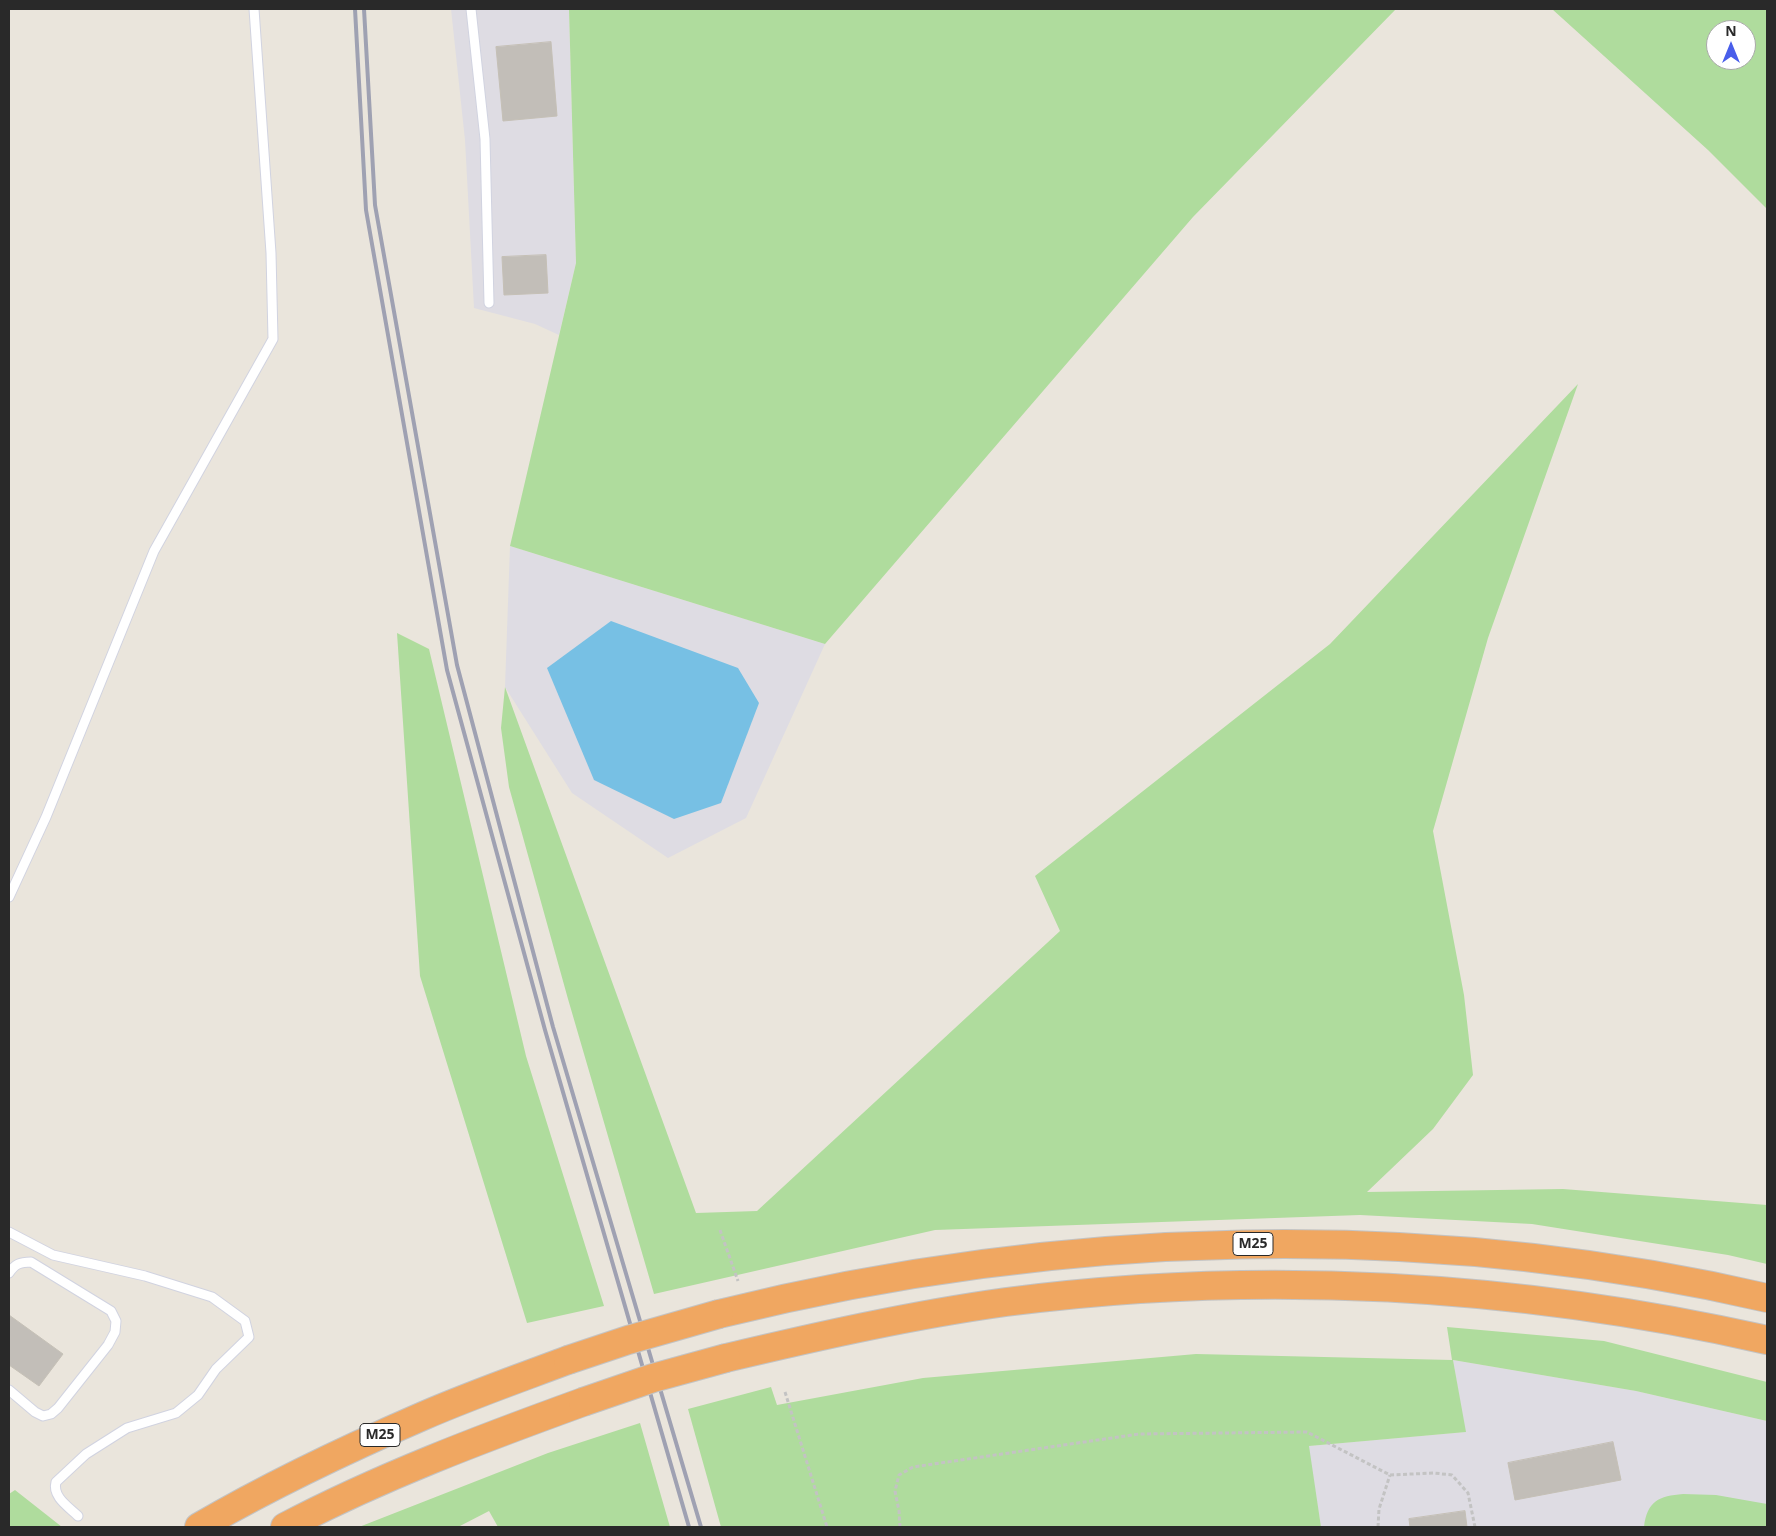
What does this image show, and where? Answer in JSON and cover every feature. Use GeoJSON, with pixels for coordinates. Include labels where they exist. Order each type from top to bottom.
{"type":"FeatureCollection","features":[{"type":"Feature","properties":{"kind":"highway","name":"M25"},"geometry":{"type":"LineString","coordinates":[[199,1527],[304,1471],[416,1419],[568,1360],[628,1340],[719,1314],[852,1285],[990,1263],[1098,1252],[1234,1245],[1370,1246],[1482,1253],[1617,1270],[1767,1298]]}},
{"type":"Feature","properties":{"kind":"highway"},"geometry":{"type":"LineString","coordinates":[[284,1527],[446,1453],[582,1402],[653,1378],[726,1358],[877,1324],[1006,1302],[1094,1293],[1183,1287],[1363,1286],[1542,1300],[1632,1313],[1720,1329],[1767,1340]]}},
{"type":"Feature","properties":{"kind":"lane"},"geometry":{"type":"LineString","coordinates":[[9,897],[46,817],[154,551],[273,339],[271,253],[254,9]]}},
{"type":"Feature","properties":{"kind":"lane"},"geometry":{"type":"LineString","coordinates":[[472,9],[485,139],[489,303]]}},
{"type":"Feature","properties":{"kind":"lane"},"geometry":{"type":"LineString","coordinates":[[9,1232],[53,1255],[145,1276],[212,1296],[245,1321],[249,1337],[216,1369],[198,1395],[176,1413],[127,1428],[86,1454],[56,1482],[54,1489],[56,1494],[78,1516]]}},
{"type":"Feature","properties":{"kind":"lane"},"geometry":{"type":"LineString","coordinates":[[9,1273],[14,1265],[22,1262],[31,1262],[111,1311],[116,1321],[115,1332],[108,1345],[58,1408],[51,1414],[43,1416],[35,1412],[9,1390]]}},
{"type":"Feature","properties":{"kind":"path"},"geometry":{"type":"LineString","coordinates":[[720,1230],[738,1281]]}},
{"type":"Feature","properties":{"kind":"path"},"geometry":{"type":"LineString","coordinates":[[785,1392],[827,1527]]}},
{"type":"Feature","properties":{"kind":"path"},"geometry":{"type":"LineString","coordinates":[[900,1527],[900,1511],[895,1492],[899,1475],[913,1467],[1139,1434],[1307,1432],[1390,1475],[1434,1473],[1452,1475],[1468,1493],[1475,1527]]}},
{"type":"Feature","properties":{"kind":"path"},"geometry":{"type":"LineString","coordinates":[[1378,1527],[1379,1508],[1390,1475]]}},
{"type":"Feature","properties":{"kind":"shaded area"},"geometry":{"type":"Polygon","coordinates":[[[451,9],[569,9],[576,263],[559,335],[535,324],[474,308],[465,140],[451,9]]]}},
{"type":"Feature","properties":{"kind":"shaded area"},"geometry":{"type":"Polygon","coordinates":[[[510,546],[825,644],[746,818],[668,858],[572,793],[505,687],[510,546]]]}},
{"type":"Feature","properties":{"kind":"shaded area"},"geometry":{"type":"Polygon","coordinates":[[[1453,1360],[1636,1391],[1767,1421],[1767,1527],[1321,1527],[1308,1446],[1465,1432],[1453,1360]]]}},
{"type":"Feature","properties":{"kind":"green space"},"geometry":{"type":"Polygon","coordinates":[[[569,9],[1396,9],[1193,217],[825,644],[510,546],[576,263],[569,9]]]}},
{"type":"Feature","properties":{"kind":"green space"},"geometry":{"type":"Polygon","coordinates":[[[1552,9],[1767,9],[1767,209],[1708,150],[1552,9]]]}},
{"type":"Feature","properties":{"kind":"green space"},"geometry":{"type":"Polygon","coordinates":[[[1578,384],[1488,638],[1433,831],[1464,995],[1473,1075],[1433,1129],[1367,1192],[1563,1189],[1767,1205],[1767,1264],[1728,1255],[1532,1224],[1360,1215],[935,1230],[654,1294],[568,999],[509,787],[501,728],[505,687],[696,1213],[757,1211],[1060,931],[1035,876],[1330,644],[1578,384]]]}},
{"type":"Feature","properties":{"kind":"green space"},"geometry":{"type":"Polygon","coordinates":[[[397,633],[429,649],[526,1056],[604,1306],[527,1323],[420,976],[397,633]]]}},
{"type":"Feature","properties":{"kind":"green space"},"geometry":{"type":"Polygon","coordinates":[[[1447,1327],[1604,1341],[1767,1382],[1767,1421],[1636,1391],[1453,1360],[1466,1432],[1309,1446],[1321,1527],[721,1527],[688,1409],[771,1387],[777,1405],[923,1378],[1196,1354],[1452,1360],[1447,1327]]]}},
{"type":"Feature","properties":{"kind":"green space"},"geometry":{"type":"Polygon","coordinates":[[[640,1423],[670,1527],[498,1527],[489,1511],[458,1527],[359,1527],[548,1453],[640,1423]]]}},
{"type":"Feature","properties":{"kind":"green space"},"geometry":{"type":"Polygon","coordinates":[[[15,1490],[62,1527],[9,1527],[9,1494],[15,1490]]]}},
{"type":"Feature","properties":{"kind":"green space"},"geometry":{"type":"Polygon","coordinates":[[[1683,1494],[1716,1495],[1767,1504],[1767,1527],[1644,1527],[1651,1506],[1661,1498],[1683,1494]]]}},
{"type":"Feature","properties":{"kind":"water"},"geometry":{"type":"Polygon","coordinates":[[[611,621],[738,668],[759,703],[721,803],[674,819],[594,780],[547,668],[611,621]]]}},
{"type":"Feature","properties":{"kind":"building"},"geometry":{"type":"Polygon","coordinates":[[[551,42],[557,116],[503,121],[496,47],[551,42]]]}},
{"type":"Feature","properties":{"kind":"building"},"geometry":{"type":"Polygon","coordinates":[[[546,255],[548,293],[504,295],[502,257],[546,255]]]}},
{"type":"Feature","properties":{"kind":"building"},"geometry":{"type":"Polygon","coordinates":[[[9,1315],[63,1354],[39,1386],[9,1365],[9,1315]]]}},
{"type":"Feature","properties":{"kind":"building"},"geometry":{"type":"Polygon","coordinates":[[[1613,1442],[1621,1480],[1515,1500],[1508,1463],[1613,1442]]]}},
{"type":"Feature","properties":{"kind":"building"},"geometry":{"type":"Polygon","coordinates":[[[1465,1511],[1467,1527],[1410,1527],[1409,1519],[1465,1511]]]}},
{"type":"Feature","properties":{"kind":"railway"},"geometry":{"type":"LineString","coordinates":[[355,9],[366,210],[447,670],[545,1030],[689,1527]]}},
{"type":"Feature","properties":{"kind":"railway"},"geometry":{"type":"LineString","coordinates":[[364,9],[375,205],[457,665],[553,1027],[701,1527]]}}]}
